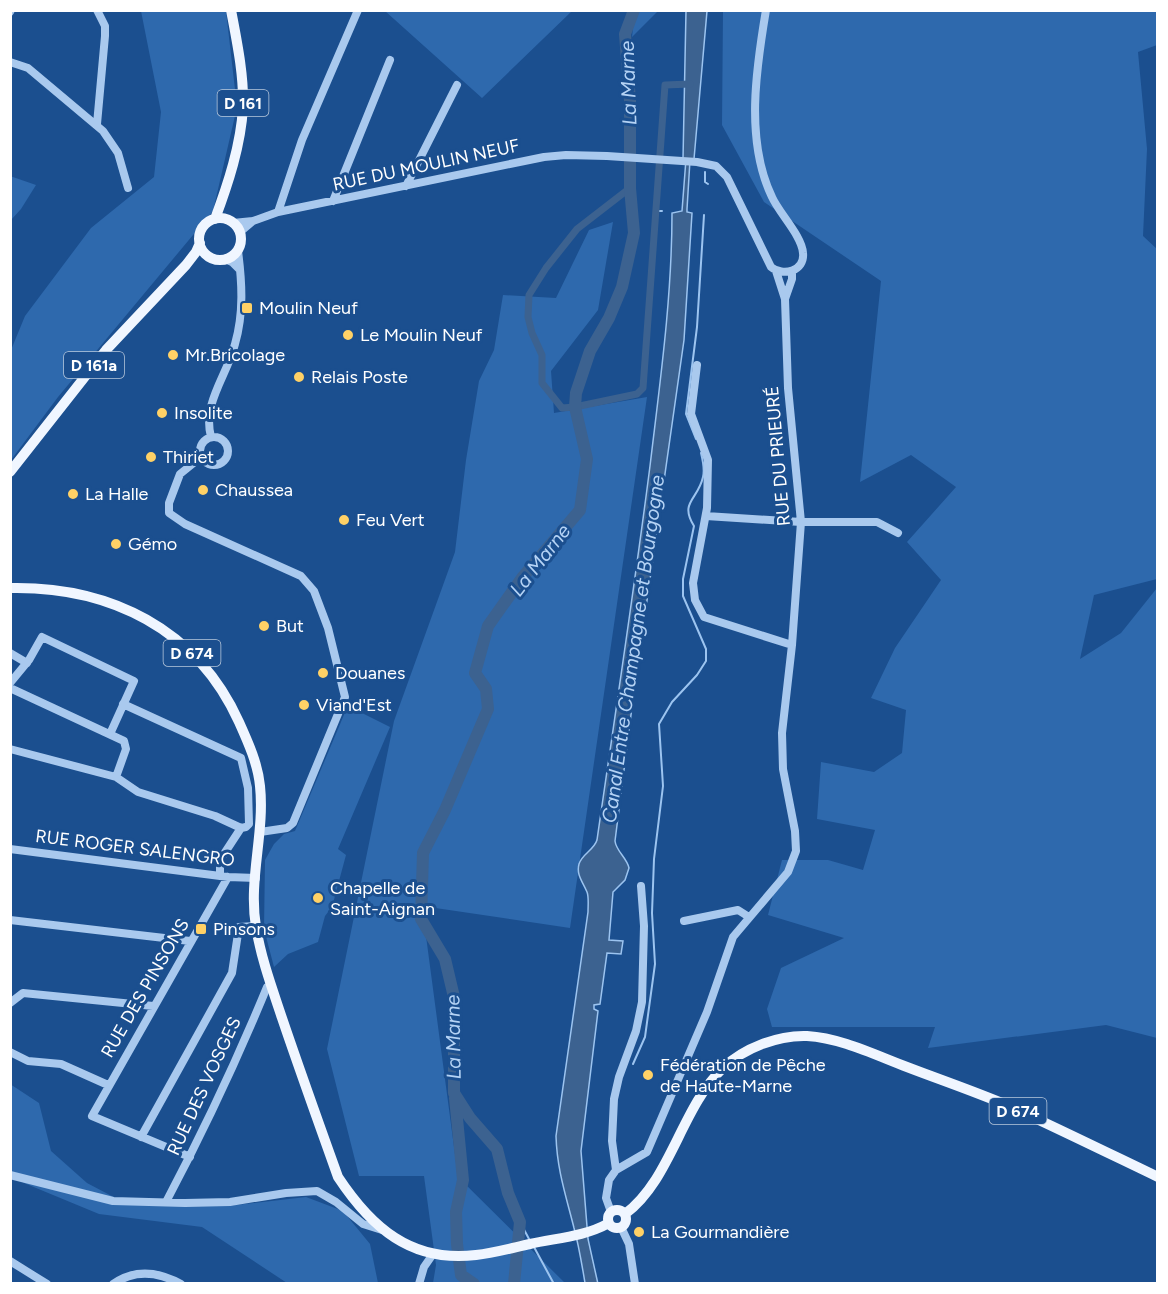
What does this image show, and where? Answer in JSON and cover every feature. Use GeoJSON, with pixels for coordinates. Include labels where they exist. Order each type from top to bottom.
{"type":"FeatureCollection","features":[{"type":"Feature","properties":{"kind":"main road","name":"D 161"},"geometry":{"type":"LineString","coordinates":[[225,220],[225,194],[236,151],[243,109],[239,58],[231,10]]}},
{"type":"Feature","properties":{"kind":"main road"},"geometry":{"type":"LineString","coordinates":[[225,220],[240,232],[238,250],[225,259],[220,260],[208,256],[201,248],[202,231],[205,225],[225,220]]}},
{"type":"Feature","properties":{"kind":"main road","name":"D 161a"},"geometry":{"type":"LineString","coordinates":[[10,472],[106,350],[186,265],[200,243]]}},
{"type":"Feature","properties":{"kind":"main road","name":"D 161a"},"geometry":{"type":"LineString","coordinates":[[186,265],[208,256]]}},
{"type":"Feature","properties":{"kind":"main road","name":"D 674"},"geometry":{"type":"LineString","coordinates":[[10,588],[69,592],[111,603],[159,626],[193,654],[224,692],[251,750],[260,783],[260,832],[254,889],[255,926],[271,985],[338,1177],[353,1200],[382,1230],[398,1240],[433,1254],[459,1256],[477,1255],[590,1232],[610,1217]]}},
{"type":"Feature","properties":{"kind":"main road","name":"D 674"},"geometry":{"type":"LineString","coordinates":[[625,1214],[649,1190],[700,1096],[724,1067],[757,1047],[794,1036],[818,1037],[843,1044],[983,1095],[1158,1177]]}},
{"type":"Feature","properties":{"kind":"main road"},"geometry":{"type":"LineString","coordinates":[[620,1210],[625,1214],[626,1220],[621,1227],[615,1228],[610,1217],[620,1210]]}},
{"type":"Feature","properties":{"kind":"street"},"geometry":{"type":"LineString","coordinates":[[97,10],[105,26],[97,124]]}},
{"type":"Feature","properties":{"kind":"street"},"geometry":{"type":"LineString","coordinates":[[278,212],[302,140],[358,10]]}},
{"type":"Feature","properties":{"kind":"street","name":"RUE DU PRIEURÉ"},"geometry":{"type":"LineString","coordinates":[[766,10],[758,69],[757,143],[762,169],[771,196],[798,238],[803,252],[802,261],[792,271],[792,279],[785,299]]}},
{"type":"Feature","properties":{"kind":"street"},"geometry":{"type":"LineString","coordinates":[[333,201],[390,60]]}},
{"type":"Feature","properties":{"kind":"street"},"geometry":{"type":"LineString","coordinates":[[10,62],[28,68],[97,124],[118,153],[128,188]]}},
{"type":"Feature","properties":{"kind":"street"},"geometry":{"type":"LineString","coordinates":[[406,186],[457,85]]}},
{"type":"Feature","properties":{"kind":"street","name":"RUE DU MOULIN NEUF"},"geometry":{"type":"LineString","coordinates":[[240,232],[253,221],[278,212],[544,158],[566,155],[607,156],[698,162]]}},
{"type":"Feature","properties":{"kind":"street","name":"RUE DU PRIEURÉ"},"geometry":{"type":"LineString","coordinates":[[616,1170],[647,1152],[707,1012],[733,937],[788,872],[795,851],[795,831],[783,769],[782,751],[801,522],[788,388],[785,299],[776,271],[765,258],[727,177],[716,166],[698,162]]}},
{"type":"Feature","properties":{"kind":"street","name":"RUE DU MOULIN NEUF"},"geometry":{"type":"LineString","coordinates":[[225,220],[253,221]]}},
{"type":"Feature","properties":{"kind":"street"},"geometry":{"type":"LineString","coordinates":[[211,438],[209,412],[211,401],[235,345],[241,315],[242,292],[238,250]]}},
{"type":"Feature","properties":{"kind":"street"},"geometry":{"type":"LineString","coordinates":[[225,259],[240,270]]}},
{"type":"Feature","properties":{"kind":"street"},"geometry":{"type":"LineString","coordinates":[[776,271],[792,271]]}},
{"type":"Feature","properties":{"kind":"street"},"geometry":{"type":"LineString","coordinates":[[697,365],[691,414],[708,460],[706,516],[693,583],[695,600],[704,617],[792,645]]}},
{"type":"Feature","properties":{"kind":"street"},"geometry":{"type":"LineString","coordinates":[[211,438],[220,439],[228,450],[226,459],[219,465],[213,466],[204,462],[201,457],[201,444],[211,438]]}},
{"type":"Feature","properties":{"kind":"street"},"geometry":{"type":"LineString","coordinates":[[201,457],[180,474],[169,503],[169,513],[185,524],[301,576],[314,591],[328,628],[345,697],[293,823],[288,828],[260,832]]}},
{"type":"Feature","properties":{"kind":"street"},"geometry":{"type":"LineString","coordinates":[[706,516],[801,522],[877,522],[898,533]]}},
{"type":"Feature","properties":{"kind":"street"},"geometry":{"type":"LineString","coordinates":[[10,683],[27,663],[42,637],[134,681],[110,734]]}},
{"type":"Feature","properties":{"kind":"street"},"geometry":{"type":"LineString","coordinates":[[10,653],[27,663]]}},
{"type":"Feature","properties":{"kind":"street"},"geometry":{"type":"LineString","coordinates":[[10,688],[124,741],[126,749],[116,777]]}},
{"type":"Feature","properties":{"kind":"street","name":"RUE DES PINSONS"},"geometry":{"type":"LineString","coordinates":[[123,704],[241,758],[248,788],[249,824],[241,828],[220,860],[224,876],[92,1116],[141,1137]]}},
{"type":"Feature","properties":{"kind":"street"},"geometry":{"type":"LineString","coordinates":[[10,749],[116,777],[138,792],[223,819],[241,828]]}},
{"type":"Feature","properties":{"kind":"street","name":"RUE ROGER SALENGRO"},"geometry":{"type":"LineString","coordinates":[[10,849],[256,878]]}},
{"type":"Feature","properties":{"kind":"street"},"geometry":{"type":"LineString","coordinates":[[610,1217],[606,1190],[616,1170],[612,1141],[614,1099],[619,1077],[636,1030],[642,1002],[644,926],[640,886]]}},
{"type":"Feature","properties":{"kind":"street"},"geometry":{"type":"LineString","coordinates":[[684,921],[738,910],[749,917]]}},
{"type":"Feature","properties":{"kind":"street"},"geometry":{"type":"LineString","coordinates":[[10,920],[190,941]]}},
{"type":"Feature","properties":{"kind":"street"},"geometry":{"type":"LineString","coordinates":[[190,1157],[141,1137],[232,973],[239,927],[255,926]]}},
{"type":"Feature","properties":{"kind":"street","name":"RUE DES VOSGES"},"geometry":{"type":"LineString","coordinates":[[166,1202],[249,1033],[267,987],[271,985]]}},
{"type":"Feature","properties":{"kind":"street"},"geometry":{"type":"LineString","coordinates":[[10,991],[153,1006]]}},
{"type":"Feature","properties":{"kind":"street"},"geometry":{"type":"LineString","coordinates":[[10,1003],[23,993]]}},
{"type":"Feature","properties":{"kind":"street"},"geometry":{"type":"LineString","coordinates":[[10,1052],[28,1060],[61,1064],[108,1085]]}},
{"type":"Feature","properties":{"kind":"street"},"geometry":{"type":"LineString","coordinates":[[10,1174],[113,1201],[230,1202],[286,1193],[316,1191],[336,1202],[363,1224],[382,1230]]}},
{"type":"Feature","properties":{"kind":"street"},"geometry":{"type":"LineString","coordinates":[[621,1227],[629,1244],[635,1284]]}},
{"type":"Feature","properties":{"kind":"street"},"geometry":{"type":"LineString","coordinates":[[419,1284],[424,1267],[433,1254]]}},
{"type":"Feature","properties":{"kind":"street"},"geometry":{"type":"LineString","coordinates":[[10,1261],[47,1284]]}},
{"type":"Feature","properties":{"kind":"street"},"geometry":{"type":"LineString","coordinates":[[113,1284],[118,1280],[150,1272],[166,1276],[181,1284]]}},
{"type":"Feature","properties":{"kind":"shaded area"},"geometry":{"type":"Polygon","coordinates":[[[141,11],[226,11],[237,107],[213,211],[58,397],[11,460],[11,350],[25,316],[91,228],[154,177],[161,112],[141,11]]]}},
{"type":"Feature","properties":{"kind":"shaded area"},"geometry":{"type":"Polygon","coordinates":[[[385,11],[572,11],[482,98],[385,11]]]}},
{"type":"Feature","properties":{"kind":"shaded area"},"geometry":{"type":"Polygon","coordinates":[[[635,11],[658,11],[632,37],[635,11]]]}},
{"type":"Feature","properties":{"kind":"shaded area"},"geometry":{"type":"Polygon","coordinates":[[[723,11],[1157,11],[1157,45],[1138,52],[1147,149],[1143,236],[1158,250],[1157,579],[1094,595],[1080,659],[1121,633],[1157,588],[1157,1038],[1106,1025],[928,1048],[935,1027],[772,1027],[767,1009],[781,968],[844,938],[768,915],[782,860],[828,860],[863,870],[875,830],[817,819],[821,762],[874,772],[902,753],[906,710],[871,698],[895,648],[941,580],[907,542],[956,487],[911,455],[860,482],[881,281],[764,202],[722,125],[723,11]]]}},
{"type":"Feature","properties":{"kind":"shaded area"},"geometry":{"type":"Polygon","coordinates":[[[10,176],[36,185],[11,220],[10,176]]]}},
{"type":"Feature","properties":{"kind":"shaded area"},"geometry":{"type":"Polygon","coordinates":[[[613,222],[598,310],[551,371],[554,413],[647,397],[570,928],[422,906],[458,1177],[565,1283],[433,1283],[436,1265],[424,1176],[359,1176],[327,1049],[394,721],[455,552],[466,460],[479,381],[494,350],[503,295],[556,298],[589,230],[613,222]]]}},
{"type":"Feature","properties":{"kind":"shaded area"},"geometry":{"type":"Polygon","coordinates":[[[352,708],[390,727],[338,849],[346,855],[332,907],[325,916],[318,942],[288,954],[274,967],[264,929],[265,860],[274,844],[284,834],[295,831],[346,710],[352,708]]]}},
{"type":"Feature","properties":{"kind":"shaded area"},"geometry":{"type":"Polygon","coordinates":[[[10,1084],[39,1103],[51,1151],[87,1183],[127,1204],[227,1206],[306,1197],[343,1211],[370,1244],[378,1283],[287,1283],[202,1227],[99,1214],[24,1183],[11,1174],[10,1084]]]}},
{"type":"Feature","properties":{"kind":"water","name":"Canal Entre Champagne et Bourgogne"},"geometry":{"type":"Polygon","coordinates":[[[686,11],[707,11],[694,159],[690,160],[687,212],[692,213],[684,340],[615,841],[629,868],[625,880],[613,892],[609,940],[623,941],[621,954],[607,953],[600,1004],[594,1005],[594,1009],[598,1011],[581,1151],[588,1239],[598,1284],[585,1283],[560,1172],[556,1136],[588,912],[588,894],[578,868],[597,840],[638,560],[658,403],[668,308],[672,213],[682,211],[686,159],[683,159],[686,11]]]}},
{"type":"Feature","properties":{"kind":"waterway","name":"La Marne"},"geometry":{"type":"LineString","coordinates":[[514,1284],[520,1222],[508,1193],[497,1149],[470,1118],[454,1093],[454,997],[445,959],[421,919],[423,853],[445,810],[488,709],[486,689],[475,673],[488,626],[522,578],[580,510],[587,459],[575,407],[576,393],[590,351],[609,318],[622,287],[634,233],[630,188],[630,101],[625,34],[634,10]]}},
{"type":"Feature","properties":{"kind":"waterway"},"geometry":{"type":"LineString","coordinates":[[630,188],[577,229],[546,268],[529,295],[528,317],[542,355],[542,383],[562,408],[637,394],[643,388],[665,85],[690,84]]}},
{"type":"Feature","properties":{"kind":"waterway"},"geometry":{"type":"LineString","coordinates":[[705,172],[705,182],[708,184]]}},
{"type":"Feature","properties":{"kind":"waterway"},"geometry":{"type":"LineString","coordinates":[[655,211],[662,211]]}},
{"type":"Feature","properties":{"kind":"waterway"},"geometry":{"type":"LineString","coordinates":[[696,439],[686,414],[697,327],[704,215]]}},
{"type":"Feature","properties":{"kind":"waterway"},"geometry":{"type":"LineString","coordinates":[[633,1064],[645,1037],[655,964],[652,913],[654,859],[663,786],[659,724],[672,702],[697,675],[706,661],[706,649],[683,596],[683,579],[694,526],[688,511],[703,477],[701,453]]}},
{"type":"Feature","properties":{"kind":"waterway","name":"La Marne"},"geometry":{"type":"LineString","coordinates":[[455,1098],[463,1180],[456,1212],[457,1244],[461,1275],[474,1284]]}},
{"type":"Feature","properties":{"kind":"waterway","name":"La Marne"},"geometry":{"type":"LineString","coordinates":[[520,1222],[529,1239]]}},
{"type":"Feature","properties":{"kind":"waterway","name":"La Marne"},"geometry":{"type":"LineString","coordinates":[[534,1247],[554,1284]]}},
{"type":"Feature","properties":{"kind":"place","name":"Moulin Neuf"},"geometry":{"type":"Point","coordinates":[247,308]}},
{"type":"Feature","properties":{"kind":"place","name":"Le Moulin Neuf"},"geometry":{"type":"Point","coordinates":[348,335]}},
{"type":"Feature","properties":{"kind":"place","name":"Mr.Bricolage"},"geometry":{"type":"Point","coordinates":[173,355]}},
{"type":"Feature","properties":{"kind":"place","name":"Relais Poste"},"geometry":{"type":"Point","coordinates":[299,377]}},
{"type":"Feature","properties":{"kind":"place","name":"Insolite"},"geometry":{"type":"Point","coordinates":[162,413]}},
{"type":"Feature","properties":{"kind":"place","name":"Thiriet"},"geometry":{"type":"Point","coordinates":[151,457]}},
{"type":"Feature","properties":{"kind":"place","name":"Chaussea"},"geometry":{"type":"Point","coordinates":[203,490]}},
{"type":"Feature","properties":{"kind":"place","name":"La Halle"},"geometry":{"type":"Point","coordinates":[73,494]}},
{"type":"Feature","properties":{"kind":"place","name":"Feu Vert"},"geometry":{"type":"Point","coordinates":[344,520]}},
{"type":"Feature","properties":{"kind":"place","name":"Gémo"},"geometry":{"type":"Point","coordinates":[116,544]}},
{"type":"Feature","properties":{"kind":"place","name":"But"},"geometry":{"type":"Point","coordinates":[264,626]}},
{"type":"Feature","properties":{"kind":"place","name":"Douanes"},"geometry":{"type":"Point","coordinates":[323,673]}},
{"type":"Feature","properties":{"kind":"place","name":"Viand'Est"},"geometry":{"type":"Point","coordinates":[304,705]}},
{"type":"Feature","properties":{"kind":"place","name":"Chapelle de Saint-Aignan"},"geometry":{"type":"Point","coordinates":[318,898]}},
{"type":"Feature","properties":{"kind":"place","name":"Pinsons"},"geometry":{"type":"Point","coordinates":[201,929]}},
{"type":"Feature","properties":{"kind":"place","name":"Fédération de Pêche de Haute-Marne"},"geometry":{"type":"Point","coordinates":[648,1075]}},
{"type":"Feature","properties":{"kind":"place","name":"La Gourmandière"},"geometry":{"type":"Point","coordinates":[639,1232]}}]}
